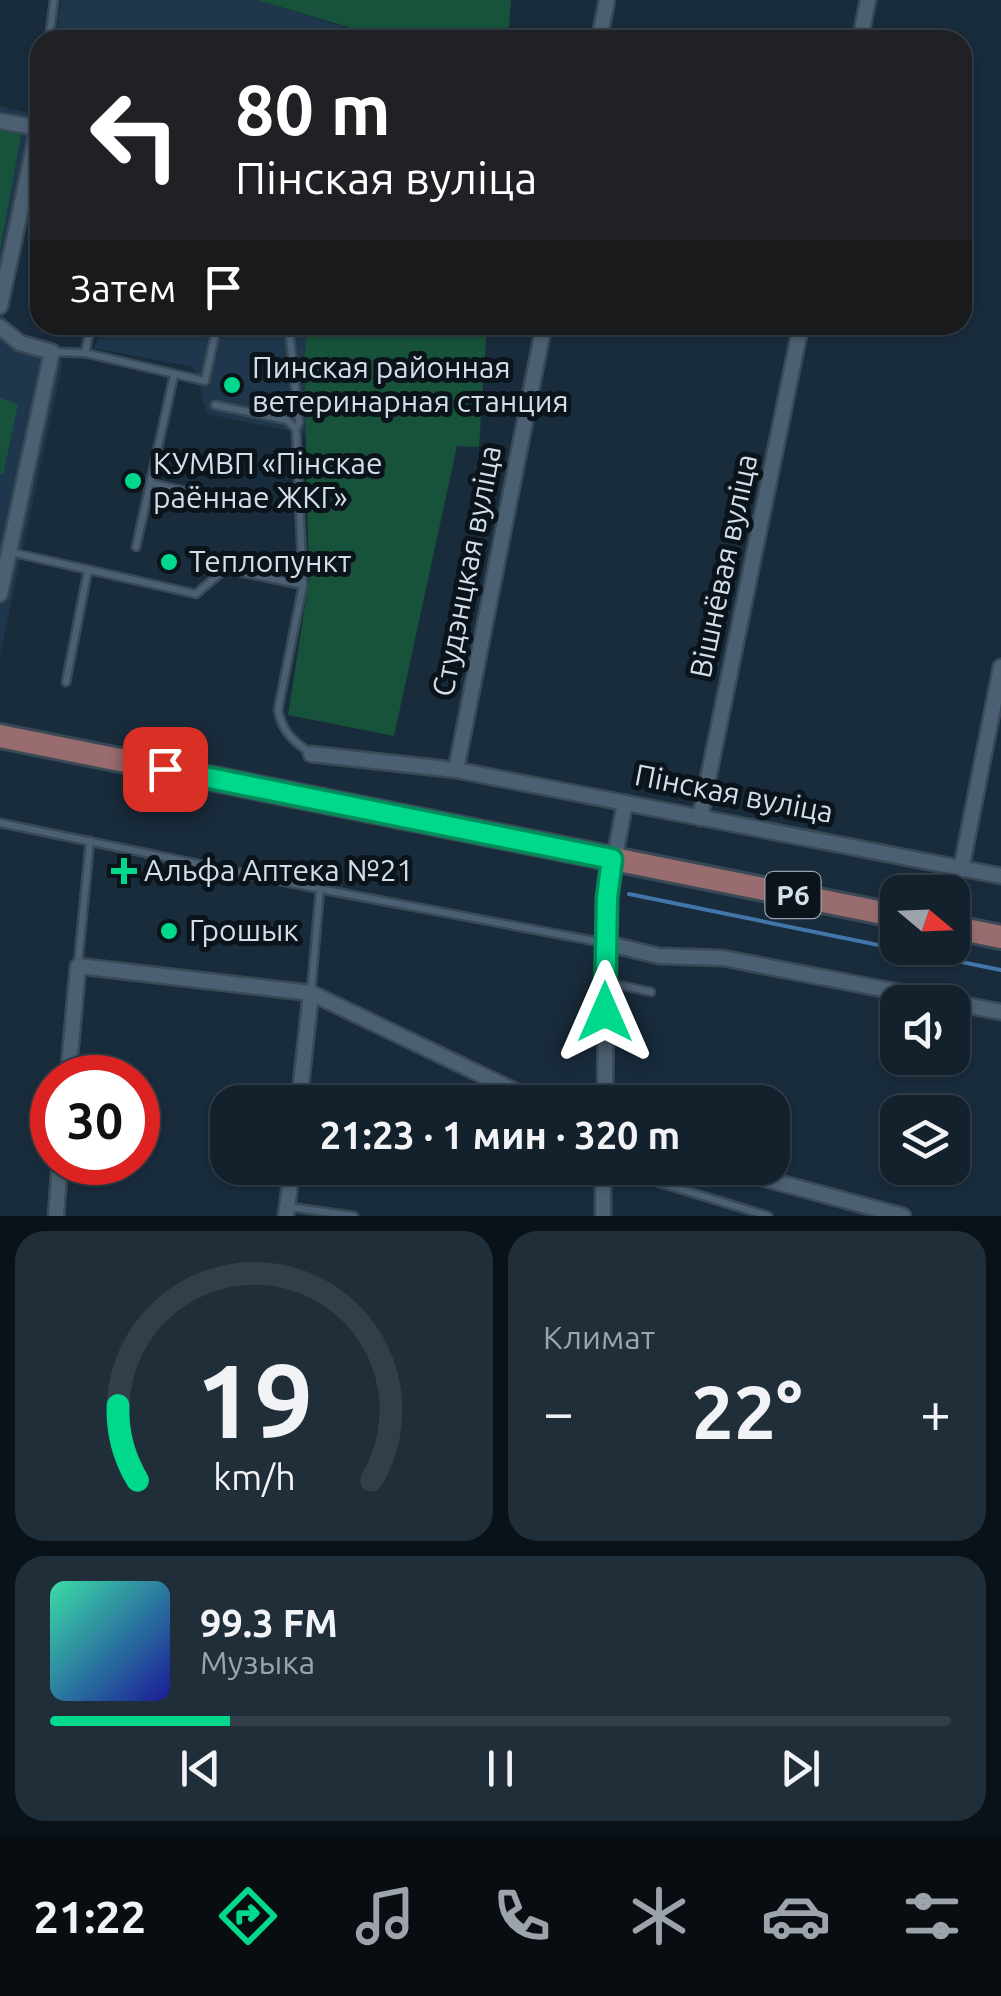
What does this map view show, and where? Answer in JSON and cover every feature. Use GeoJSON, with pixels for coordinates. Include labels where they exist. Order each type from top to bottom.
{"type":"FeatureCollection","features":[{"type":"Feature","properties":{"kind":"main road","name":"Р6"},"geometry":{"type":"LineString","coordinates":[[0,736],[880,912]]}},
{"type":"Feature","properties":{"kind":"main road"},"geometry":{"type":"LineString","coordinates":[[970,931],[1001,937]]}},
{"type":"Feature","properties":{"kind":"street"},"geometry":{"type":"LineString","coordinates":[[601,30],[607,0]]}},
{"type":"Feature","properties":{"kind":"street"},"geometry":{"type":"LineString","coordinates":[[862,30],[868,0]]}},
{"type":"Feature","properties":{"kind":"street"},"geometry":{"type":"LineString","coordinates":[[0,121],[30,121]]}},
{"type":"Feature","properties":{"kind":"street"},"geometry":{"type":"LineString","coordinates":[[0,306],[30,164]]}},
{"type":"Feature","properties":{"kind":"street"},"geometry":{"type":"LineString","coordinates":[[0,327],[20,343],[52,352],[0,594]]}},
{"type":"Feature","properties":{"kind":"street","name":"Студэнцкая вуліца"},"geometry":{"type":"LineString","coordinates":[[456,770],[542,335]]}},
{"type":"Feature","properties":{"kind":"street","name":"Вішнёвая вуліца"},"geometry":{"type":"LineString","coordinates":[[700,818],[799,335]]}},
{"type":"Feature","properties":{"kind":"street"},"geometry":{"type":"LineString","coordinates":[[961,870],[1001,667]]}},
{"type":"Feature","properties":{"kind":"street","name":"Пінская вуліца"},"geometry":{"type":"LineString","coordinates":[[311,754],[456,770],[1001,876]]}},
{"type":"Feature","properties":{"kind":"street"},"geometry":{"type":"LineString","coordinates":[[605,1085],[605,942],[612,859],[625,803]]}},
{"type":"Feature","properties":{"kind":"street"},"geometry":{"type":"LineString","coordinates":[[605,942],[660,956],[723,958],[1001,1012]]}},
{"type":"Feature","properties":{"kind":"street"},"geometry":{"type":"LineString","coordinates":[[70,1055],[78,966],[310,992],[503,1085]]}},
{"type":"Feature","properties":{"kind":"street"},"geometry":{"type":"LineString","coordinates":[[301,1085],[310,992]]}},
{"type":"Feature","properties":{"kind":"street"},"geometry":{"type":"LineString","coordinates":[[56,1216],[58,1185]]}},
{"type":"Feature","properties":{"kind":"street"},"geometry":{"type":"LineString","coordinates":[[287,1212],[290,1185]]}},
{"type":"Feature","properties":{"kind":"street"},"geometry":{"type":"LineString","coordinates":[[602,1216],[605,1185]]}},
{"type":"Feature","properties":{"kind":"street"},"geometry":{"type":"LineString","coordinates":[[788,1185],[903,1216]]}},
{"type":"Feature","properties":{"kind":"lane"},"geometry":{"type":"LineString","coordinates":[[50,30],[54,0]]}},
{"type":"Feature","properties":{"kind":"lane"},"geometry":{"type":"LineString","coordinates":[[85,352],[89,335]]}},
{"type":"Feature","properties":{"kind":"lane"},"geometry":{"type":"LineString","coordinates":[[52,352],[85,352],[205,381],[216,335]]}},
{"type":"Feature","properties":{"kind":"lane"},"geometry":{"type":"LineString","coordinates":[[291,335],[299,422],[296,428],[303,585],[278,710],[281,726],[311,754]]}},
{"type":"Feature","properties":{"kind":"lane"},"geometry":{"type":"LineString","coordinates":[[136,547],[174,375]]}},
{"type":"Feature","properties":{"kind":"lane"},"geometry":{"type":"LineString","coordinates":[[216,405],[287,420],[296,428]]}},
{"type":"Feature","properties":{"kind":"lane"},"geometry":{"type":"LineString","coordinates":[[150,483],[189,492]]}},
{"type":"Feature","properties":{"kind":"lane"},"geometry":{"type":"LineString","coordinates":[[10,552],[196,594],[225,569],[303,585]]}},
{"type":"Feature","properties":{"kind":"lane"},"geometry":{"type":"LineString","coordinates":[[66,682],[88,570]]}},
{"type":"Feature","properties":{"kind":"lane"},"geometry":{"type":"LineString","coordinates":[[0,823],[320,889],[605,942]]}},
{"type":"Feature","properties":{"kind":"lane"},"geometry":{"type":"LineString","coordinates":[[78,966],[90,841]]}},
{"type":"Feature","properties":{"kind":"lane"},"geometry":{"type":"LineString","coordinates":[[310,992],[320,889]]}},
{"type":"Feature","properties":{"kind":"lane"},"geometry":{"type":"LineString","coordinates":[[605,982],[651,992]]}},
{"type":"Feature","properties":{"kind":"lane"},"geometry":{"type":"LineString","coordinates":[[664,1185],[768,1216]]}},
{"type":"Feature","properties":{"kind":"lane"},"geometry":{"type":"LineString","coordinates":[[287,1212],[354,1216]]}},
{"type":"Feature","properties":{"kind":"shaded area"},"geometry":{"type":"Polygon","coordinates":[[[61,0],[257,0],[348,28],[348,30],[56,30],[61,0]]]}},
{"type":"Feature","properties":{"kind":"shaded area"},"geometry":{"type":"Polygon","coordinates":[[[0,106],[30,113],[2,329],[63,362],[0,655],[0,106]]]}},
{"type":"Feature","properties":{"kind":"shaded area"},"geometry":{"type":"Polygon","coordinates":[[[100,335],[307,335],[306,434],[207,414],[194,367],[94,348],[100,335]]]}},
{"type":"Feature","properties":{"kind":"green space"},"geometry":{"type":"Polygon","coordinates":[[[257,0],[511,0],[509,30],[348,30],[257,0]]]}},
{"type":"Feature","properties":{"kind":"green space"},"geometry":{"type":"Polygon","coordinates":[[[0,125],[22,129],[0,250],[0,125]]]}},
{"type":"Feature","properties":{"kind":"green space"},"geometry":{"type":"Polygon","coordinates":[[[307,335],[486,335],[479,447],[457,446],[394,736],[288,715],[309,580],[304,361],[307,335]]]}},
{"type":"Feature","properties":{"kind":"green space"},"geometry":{"type":"Polygon","coordinates":[[[0,398],[18,404],[3,475],[0,474],[0,398]]]}},
{"type":"Feature","properties":{"kind":"waterway"},"geometry":{"type":"LineString","coordinates":[[629,894],[1001,970]]}},
{"type":"Feature","properties":{"kind":"place","name":"Пинская районная ветеринарная станция"},"geometry":{"type":"Point","coordinates":[232,385]}},
{"type":"Feature","properties":{"kind":"place","name":"КУМВП «Пінскае раённае ЖКГ»"},"geometry":{"type":"Point","coordinates":[133,481]}},
{"type":"Feature","properties":{"kind":"place","name":"Теплопункт"},"geometry":{"type":"Point","coordinates":[169,562]}},
{"type":"Feature","properties":{"kind":"place","name":"Альфа Аптека №21"},"geometry":{"type":"Point","coordinates":[124,871]}},
{"type":"Feature","properties":{"kind":"place","name":"Грошык"},"geometry":{"type":"Point","coordinates":[169,931]}},
{"type":"Feature","properties":{"kind":"route"},"geometry":{"type":"LineString","coordinates":[[165,769],[612,859],[607,898],[605,1012]]}}]}
